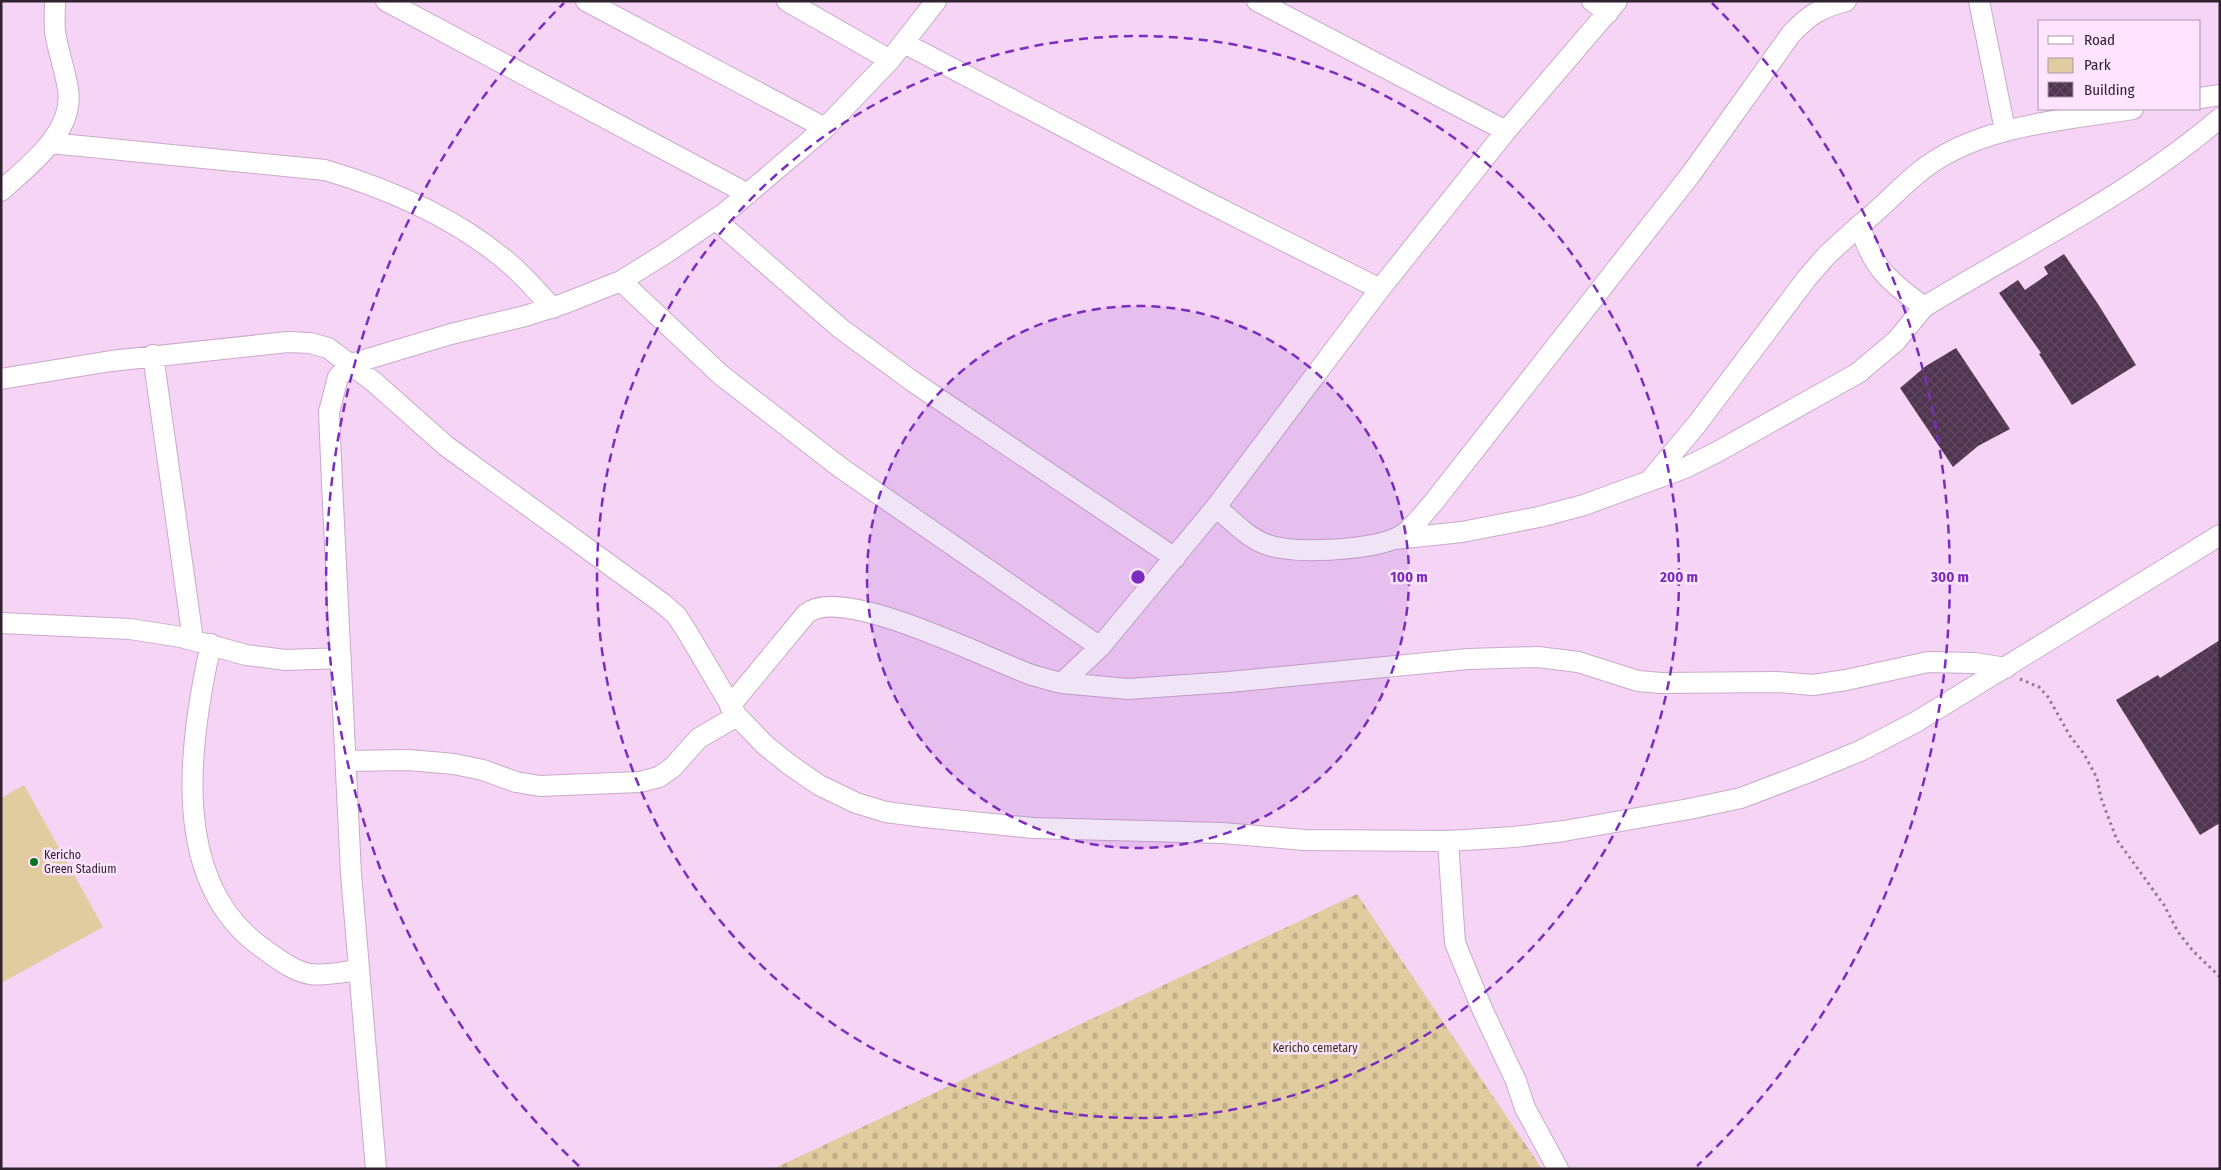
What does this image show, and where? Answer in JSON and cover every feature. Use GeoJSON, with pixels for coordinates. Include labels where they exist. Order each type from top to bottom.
{"type":"FeatureCollection","features":[{"type":"Feature","properties":{"kind":"street"},"geometry":{"type":"LineString","coordinates":[[1,191],[61,129],[67,111],[69,91],[55,32],[55,1]]}},
{"type":"Feature","properties":{"kind":"street"},"geometry":{"type":"LineString","coordinates":[[386,1],[748,194]]}},
{"type":"Feature","properties":{"kind":"street"},"geometry":{"type":"LineString","coordinates":[[586,1],[825,128]]}},
{"type":"Feature","properties":{"kind":"street"},"geometry":{"type":"LineString","coordinates":[[787,1],[890,60]]}},
{"type":"Feature","properties":{"kind":"street"},"geometry":{"type":"LineString","coordinates":[[376,1169],[351,874],[329,412],[338,377],[351,364],[451,334],[553,308],[620,281],[716,220],[825,128],[890,60],[936,1]]}},
{"type":"Feature","properties":{"kind":"street"},"geometry":{"type":"LineString","coordinates":[[1257,1],[1506,132]]}},
{"type":"Feature","properties":{"kind":"street"},"geometry":{"type":"LineString","coordinates":[[1062,683],[1100,647],[1216,508],[1380,289],[1506,132],[1613,7],[1592,1]]}},
{"type":"Feature","properties":{"kind":"street"},"geometry":{"type":"LineString","coordinates":[[1395,539],[1413,525],[1439,495],[1691,174],[1791,34],[1808,17],[1824,6],[1846,1]]}},
{"type":"Feature","properties":{"kind":"street"},"geometry":{"type":"LineString","coordinates":[[1979,1],[2005,130]]}},
{"type":"Feature","properties":{"kind":"street"},"geometry":{"type":"LineString","coordinates":[[904,43],[1184,190],[1380,289]]}},
{"type":"Feature","properties":{"kind":"street"},"geometry":{"type":"LineString","coordinates":[[2201,98],[2220,95]]}},
{"type":"Feature","properties":{"kind":"street"},"geometry":{"type":"LineString","coordinates":[[1651,479],[1697,424],[1807,278],[1827,255],[1923,169],[1950,153],[2005,130],[2127,110]]}},
{"type":"Feature","properties":{"kind":"street"},"geometry":{"type":"LineString","coordinates":[[1216,508],[1248,534],[1264,544],[1286,550],[1322,551],[1395,539],[1462,532],[1539,517],[1584,505],[1685,468],[1858,373],[1896,341],[1924,307],[2111,197],[2181,151],[2220,118]]}},
{"type":"Feature","properties":{"kind":"street"},"geometry":{"type":"LineString","coordinates":[[50,142],[324,170],[364,182],[446,218],[504,259],[553,308]]}},
{"type":"Feature","properties":{"kind":"street"},"geometry":{"type":"LineString","coordinates":[[716,220],[840,328],[920,386],[1175,558]]}},
{"type":"Feature","properties":{"kind":"street"},"geometry":{"type":"LineString","coordinates":[[1860,225],[1866,246],[1874,263],[1895,286],[1924,307]]}},
{"type":"Feature","properties":{"kind":"street"},"geometry":{"type":"LineString","coordinates":[[620,281],[721,375],[841,468],[1100,647]]}},
{"type":"Feature","properties":{"kind":"street"},"geometry":{"type":"LineString","coordinates":[[1,379],[153,355],[288,342],[310,342],[328,348],[351,364],[446,446],[558,525],[676,615],[734,711],[765,745],[819,785],[856,803],[886,812],[1034,828],[1223,833],[1304,840],[1448,841],[1514,837],[1564,831],[1689,810],[1741,798],[1860,751],[1916,722],[2220,535]]}},
{"type":"Feature","properties":{"kind":"street"},"geometry":{"type":"LineString","coordinates":[[153,355],[202,642],[191,779],[197,842],[204,870],[224,910],[249,939],[282,961],[310,974],[359,970]]}},
{"type":"Feature","properties":{"kind":"street"},"geometry":{"type":"LineString","coordinates":[[346,761],[409,760],[454,764],[483,770],[516,782],[540,786],[640,782],[659,777],[673,767],[699,738],[734,711],[806,614],[821,606],[866,613],[913,625],[1032,675],[1062,683],[1128,689],[1229,682],[1468,659],[1538,657],[1578,662],[1638,681],[1660,683],[1778,682],[1813,685],[1846,680],[1928,662],[1974,663],[2006,668]]}},
{"type":"Feature","properties":{"kind":"street"},"geometry":{"type":"LineString","coordinates":[[1,623],[130,629],[202,642],[246,655],[286,660],[341,658]]}},
{"type":"Feature","properties":{"kind":"street"},"geometry":{"type":"LineString","coordinates":[[1448,841],[1455,944],[1483,1012],[1516,1081],[1524,1108],[1558,1169]]}},
{"type":"Feature","properties":{"kind":"path"},"geometry":{"type":"LineString","coordinates":[[2006,668],[2018,679],[2039,687],[2048,697],[2097,778],[2101,798],[2117,840],[2164,905],[2178,932],[2193,951],[2220,977]]}},
{"type":"Feature","properties":{"kind":"green space","name":"Kericho Green Stadium"},"geometry":{"type":"Polygon","coordinates":[[[24,785],[103,927],[1,983],[1,798],[24,785]]]}},
{"type":"Feature","properties":{"kind":"green space","name":"Kericho cemetary"},"geometry":{"type":"Polygon","coordinates":[[[1357,894],[1542,1169],[773,1169],[1357,894]]]}},
{"type":"Feature","properties":{"kind":"building"},"geometry":{"type":"Polygon","coordinates":[[[2064,254],[2136,365],[2072,405],[2039,354],[2041,353],[1999,293],[2018,280],[2025,290],[2048,274],[2044,267],[2064,254]]]}},
{"type":"Feature","properties":{"kind":"building"},"geometry":{"type":"Polygon","coordinates":[[[1956,348],[2010,429],[1978,446],[1953,467],[1900,388],[1926,366],[1956,348]]]}},
{"type":"Feature","properties":{"kind":"building"},"geometry":{"type":"Polygon","coordinates":[[[2220,640],[2220,823],[2200,835],[2116,700],[2158,675],[2160,678],[2220,640]]]}},
{"type":"Feature","properties":{"kind":"place","name":"Kericho Green Stadium"},"geometry":{"type":"Point","coordinates":[34,862]}}]}
